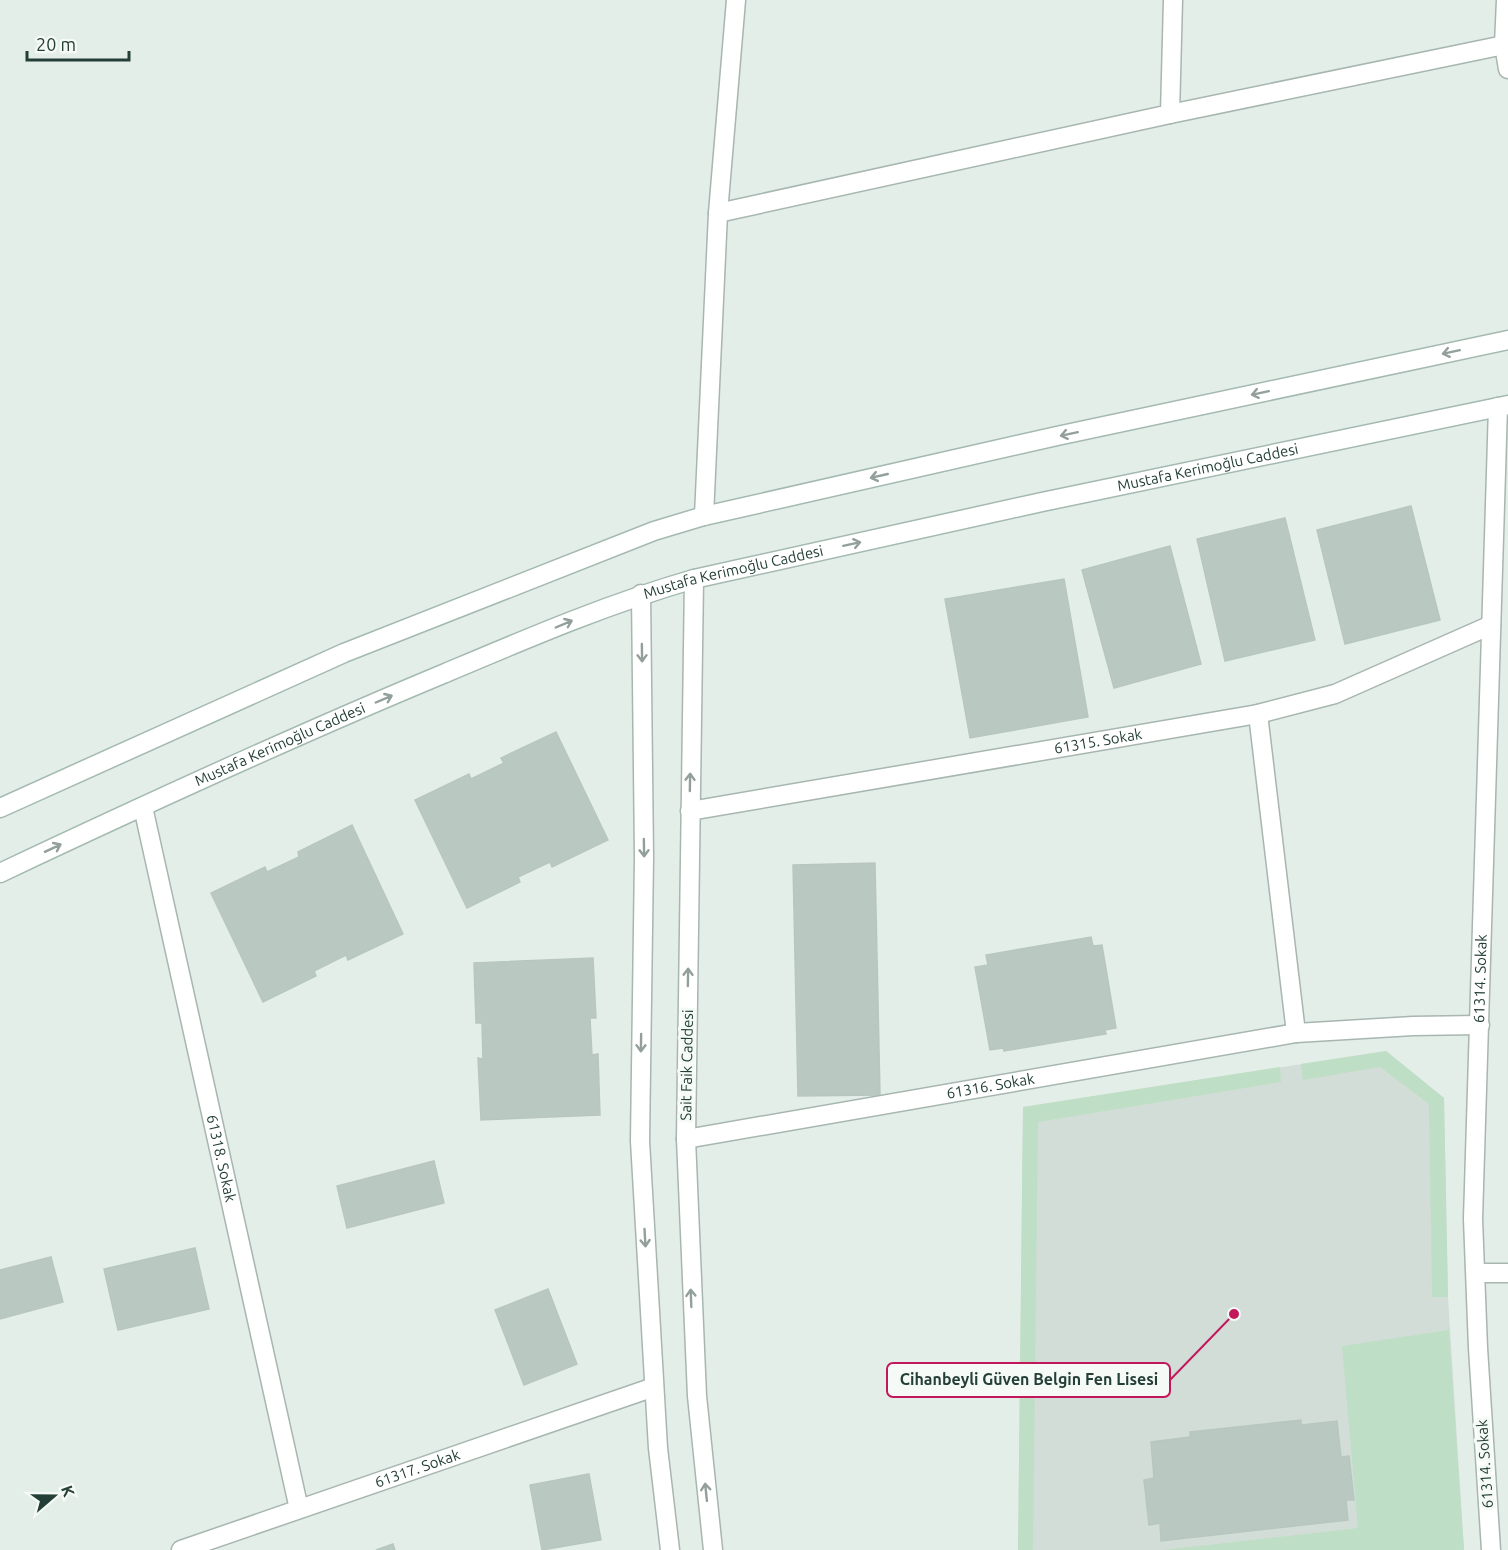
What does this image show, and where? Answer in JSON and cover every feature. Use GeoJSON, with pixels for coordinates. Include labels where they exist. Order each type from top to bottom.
{"type":"FeatureCollection","features":[{"type":"Feature","properties":{"kind":"street"},"geometry":{"type":"LineString","coordinates":[[704,516],[718,213],[736,0]]}},
{"type":"Feature","properties":{"kind":"street"},"geometry":{"type":"LineString","coordinates":[[1170,114],[1173,0]]}},
{"type":"Feature","properties":{"kind":"street"},"geometry":{"type":"LineString","coordinates":[[1506,0],[1504,45],[1508,69]]}},
{"type":"Feature","properties":{"kind":"street"},"geometry":{"type":"LineString","coordinates":[[718,213],[1170,114],[1504,45]]}},
{"type":"Feature","properties":{"kind":"street"},"geometry":{"type":"LineString","coordinates":[[0,808],[344,653],[654,531],[704,516],[1057,436],[1508,340]]}},
{"type":"Feature","properties":{"kind":"street","name":"Mustafa Kerimoğlu Caddesi"},"geometry":{"type":"LineString","coordinates":[[0,873],[352,712],[592,612],[641,594],[693,579],[1042,502],[1503,406]]}},
{"type":"Feature","properties":{"kind":"street","name":"61314. Sokak"},"geometry":{"type":"LineString","coordinates":[[1491,1550],[1478,1348],[1478,1273],[1473,1219],[1491,625],[1503,406]]}},
{"type":"Feature","properties":{"kind":"street","name":"Sait Faik Caddesi"},"geometry":{"type":"LineString","coordinates":[[693,579],[686,1139],[697,1396],[713,1550]]}},
{"type":"Feature","properties":{"kind":"street"},"geometry":{"type":"LineString","coordinates":[[641,594],[644,857],[640,1141],[658,1448],[669,1550]]}},
{"type":"Feature","properties":{"kind":"street","name":"61315. Sokak"},"geometry":{"type":"LineString","coordinates":[[690,811],[1258,714],[1335,693],[1491,625]]}},
{"type":"Feature","properties":{"kind":"street"},"geometry":{"type":"LineString","coordinates":[[1258,714],[1296,1033]]}},
{"type":"Feature","properties":{"kind":"street","name":"61318. Sokak"},"geometry":{"type":"LineString","coordinates":[[143,807],[299,1509]]}},
{"type":"Feature","properties":{"kind":"street","name":"61316. Sokak"},"geometry":{"type":"LineString","coordinates":[[686,1139],[1296,1033],[1413,1026],[1480,1025]]}},
{"type":"Feature","properties":{"kind":"street"},"geometry":{"type":"LineString","coordinates":[[1478,1273],[1508,1273]]}},
{"type":"Feature","properties":{"kind":"street","name":"61317. Sokak"},"geometry":{"type":"LineString","coordinates":[[181,1550],[654,1387]]}},
{"type":"Feature","properties":{"kind":"shaded area"},"geometry":{"type":"Polygon","coordinates":[[[1386,1051],[1444,1098],[1448,1297],[1464,1550],[1018,1550],[1023,1107],[1386,1051]]]}},
{"type":"Feature","properties":{"kind":"green space"},"geometry":{"type":"Polygon","coordinates":[[[1386,1051],[1444,1098],[1448,1297],[1432,1297],[1429,1104],[1380,1067],[1303,1080],[1301,1064],[1386,1051]]]}},
{"type":"Feature","properties":{"kind":"green space"},"geometry":{"type":"Polygon","coordinates":[[[1280,1067],[1281,1082],[1038,1122],[1033,1550],[1018,1550],[1023,1107],[1280,1067]]]}},
{"type":"Feature","properties":{"kind":"green space"},"geometry":{"type":"Polygon","coordinates":[[[1449,1330],[1464,1550],[1163,1550],[1358,1528],[1342,1346],[1449,1330]]]}},
{"type":"Feature","properties":{"kind":"building"},"geometry":{"type":"Polygon","coordinates":[[[1411,506],[1440,620],[1345,644],[1317,530],[1411,506]]]}},
{"type":"Feature","properties":{"kind":"building"},"geometry":{"type":"Polygon","coordinates":[[[1285,518],[1315,640],[1225,661],[1197,539],[1285,518]]]}},
{"type":"Feature","properties":{"kind":"building"},"geometry":{"type":"Polygon","coordinates":[[[1170,546],[1201,664],[1114,688],[1082,570],[1170,546]]]}},
{"type":"Feature","properties":{"kind":"building"},"geometry":{"type":"Polygon","coordinates":[[[1064,579],[1088,717],[970,738],[945,599],[1064,579]]]}},
{"type":"Feature","properties":{"kind":"building"},"geometry":{"type":"Polygon","coordinates":[[[556,732],[608,840],[552,867],[550,862],[518,877],[520,882],[467,908],[415,800],[469,774],[471,779],[504,763],[501,758],[556,732]]]}},
{"type":"Feature","properties":{"kind":"building"},"geometry":{"type":"Polygon","coordinates":[[[352,825],[403,934],[348,960],[346,955],[314,971],[316,976],[263,1002],[211,893],[265,867],[267,872],[299,857],[298,852],[352,825]]]}},
{"type":"Feature","properties":{"kind":"building"},"geometry":{"type":"Polygon","coordinates":[[[875,863],[880,1095],[798,1096],[793,865],[875,863]]]}},
{"type":"Feature","properties":{"kind":"building"},"geometry":{"type":"Polygon","coordinates":[[[1091,937],[1093,946],[1102,945],[1116,1028],[1105,1030],[1106,1034],[1004,1051],[1003,1048],[990,1050],[975,967],[988,965],[986,955],[1091,937]]]}},
{"type":"Feature","properties":{"kind":"building"},"geometry":{"type":"Polygon","coordinates":[[[593,958],[596,1018],[590,1018],[592,1055],[598,1054],[600,1115],[481,1120],[478,1058],[483,1059],[482,1023],[476,1023],[474,963],[593,958]]]}},
{"type":"Feature","properties":{"kind":"building"},"geometry":{"type":"Polygon","coordinates":[[[434,1161],[444,1203],[347,1228],[337,1186],[434,1161]]]}},
{"type":"Feature","properties":{"kind":"building"},"geometry":{"type":"Polygon","coordinates":[[[195,1248],[209,1309],[118,1330],[104,1269],[195,1248]]]}},
{"type":"Feature","properties":{"kind":"building"},"geometry":{"type":"Polygon","coordinates":[[[51,1257],[63,1302],[0,1319],[0,1270],[51,1257]]]}},
{"type":"Feature","properties":{"kind":"building"},"geometry":{"type":"Polygon","coordinates":[[[548,1289],[577,1364],[524,1385],[495,1310],[548,1289]]]}},
{"type":"Feature","properties":{"kind":"building"},"geometry":{"type":"Polygon","coordinates":[[[1301,1420],[1301,1425],[1337,1421],[1341,1457],[1349,1456],[1354,1500],[1346,1500],[1348,1520],[1161,1541],[1160,1523],[1149,1525],[1144,1480],[1154,1478],[1151,1442],[1190,1437],[1190,1432],[1301,1420]]]}},
{"type":"Feature","properties":{"kind":"building"},"geometry":{"type":"Polygon","coordinates":[[[589,1474],[601,1540],[542,1550],[530,1485],[589,1474]]]}},
{"type":"Feature","properties":{"kind":"building"},"geometry":{"type":"Polygon","coordinates":[[[393,1544],[395,1550],[376,1550],[393,1544]]]}},
{"type":"Feature","properties":{"kind":"place","name":"Cihanbeyli Güven Belgin Fen Lisesi"},"geometry":{"type":"Point","coordinates":[1234,1314]}}]}
